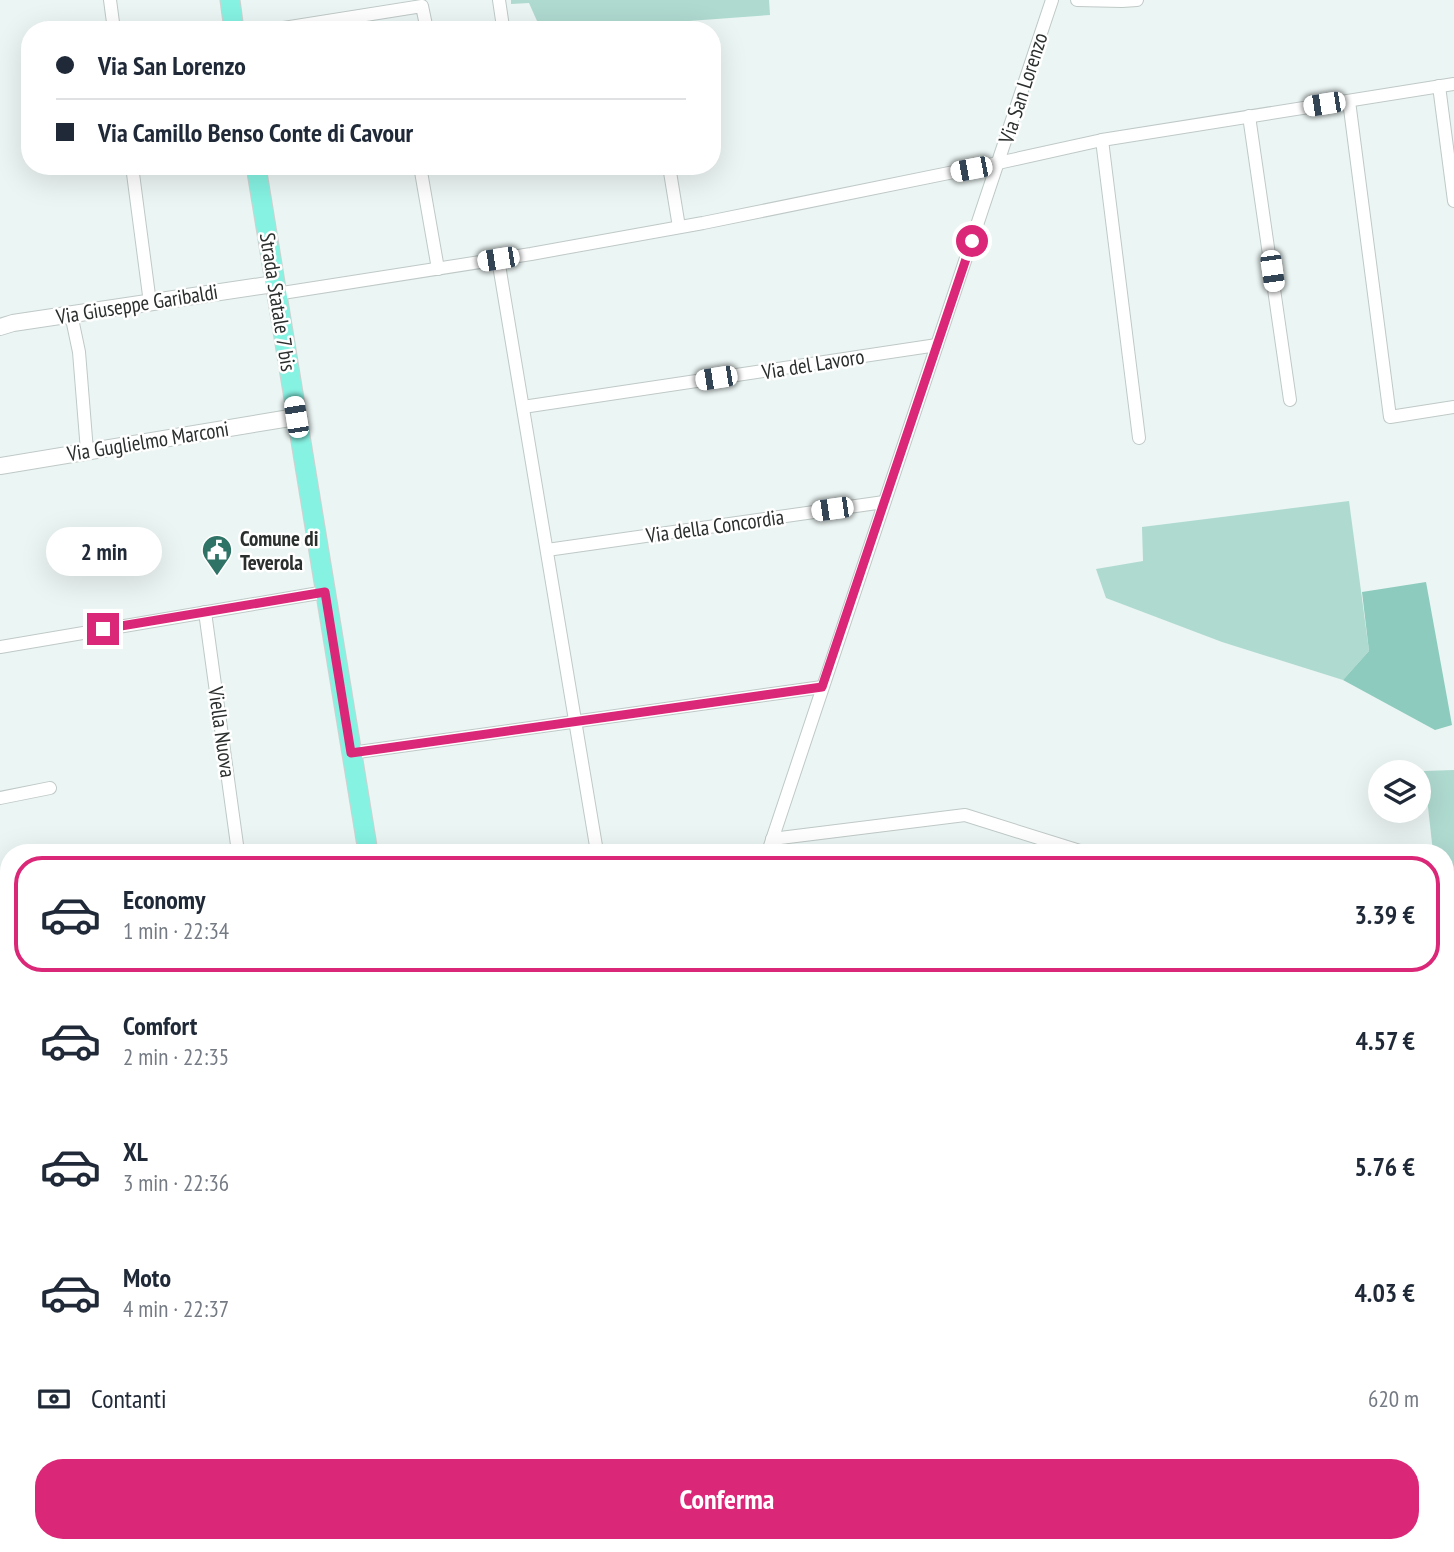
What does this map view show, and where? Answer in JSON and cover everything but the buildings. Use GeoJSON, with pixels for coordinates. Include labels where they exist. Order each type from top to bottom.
{"type":"FeatureCollection","features":[{"type":"Feature","properties":{"kind":"main road"},"geometry":{"type":"LineString","coordinates":[[230,0],[233,21]]}},
{"type":"Feature","properties":{"kind":"main road","name":"Strada Statale 7 bis"},"geometry":{"type":"LineString","coordinates":[[257,175],[367,844]]}},
{"type":"Feature","properties":{"kind":"street"},"geometry":{"type":"LineString","coordinates":[[110,0],[113,21]]}},
{"type":"Feature","properties":{"kind":"street"},"geometry":{"type":"LineString","coordinates":[[499,0],[501,21]]}},
{"type":"Feature","properties":{"kind":"street","name":"Via San Lorenzo"},"geometry":{"type":"LineString","coordinates":[[770,844],[1052,0]]}},
{"type":"Feature","properties":{"kind":"street"},"geometry":{"type":"LineString","coordinates":[[1077,0],[1136,0]]}},
{"type":"Feature","properties":{"kind":"street"},"geometry":{"type":"LineString","coordinates":[[328,21],[422,6],[425,21]]}},
{"type":"Feature","properties":{"kind":"street"},"geometry":{"type":"LineString","coordinates":[[275,289],[498,259],[679,227],[1102,140],[1454,84]]}},
{"type":"Feature","properties":{"kind":"street"},"geometry":{"type":"LineString","coordinates":[[1439,86],[1454,201]]}},
{"type":"Feature","properties":{"kind":"street"},"geometry":{"type":"LineString","coordinates":[[1349,101],[1390,417],[1454,407]]}},
{"type":"Feature","properties":{"kind":"street"},"geometry":{"type":"LineString","coordinates":[[1249,116],[1290,400]]}},
{"type":"Feature","properties":{"kind":"street"},"geometry":{"type":"LineString","coordinates":[[1102,140],[1139,438]]}},
{"type":"Feature","properties":{"kind":"street"},"geometry":{"type":"LineString","coordinates":[[133,175],[150,303]]}},
{"type":"Feature","properties":{"kind":"street"},"geometry":{"type":"LineString","coordinates":[[422,175],[438,269]]}},
{"type":"Feature","properties":{"kind":"street"},"geometry":{"type":"LineString","coordinates":[[670,175],[679,227]]}},
{"type":"Feature","properties":{"kind":"street"},"geometry":{"type":"LineString","coordinates":[[498,259],[596,844]]}},
{"type":"Feature","properties":{"kind":"street","name":"Via Giuseppe Garibaldi"},"geometry":{"type":"LineString","coordinates":[[0,327],[150,303],[275,289]]}},
{"type":"Feature","properties":{"kind":"street"},"geometry":{"type":"LineString","coordinates":[[71,314],[79,352],[87,451]]}},
{"type":"Feature","properties":{"kind":"street","name":"Via del Lavoro"},"geometry":{"type":"LineString","coordinates":[[523,407],[937,345]]}},
{"type":"Feature","properties":{"kind":"street","name":"Via Guglielmo Marconi"},"geometry":{"type":"LineString","coordinates":[[0,466],[296,417]]}},
{"type":"Feature","properties":{"kind":"street","name":"Via della Concordia"},"geometry":{"type":"LineString","coordinates":[[547,550],[884,502]]}},
{"type":"Feature","properties":{"kind":"street"},"geometry":{"type":"LineString","coordinates":[[0,647],[325,592]]}},
{"type":"Feature","properties":{"kind":"street","name":"Viella Nuova"},"geometry":{"type":"LineString","coordinates":[[205,612],[237,844]]}},
{"type":"Feature","properties":{"kind":"street"},"geometry":{"type":"LineString","coordinates":[[351,753],[822,687]]}},
{"type":"Feature","properties":{"kind":"street"},"geometry":{"type":"LineString","coordinates":[[0,798],[50,788]]}},
{"type":"Feature","properties":{"kind":"street"},"geometry":{"type":"LineString","coordinates":[[772,839],[965,815],[1057,844]]}},
{"type":"Feature","properties":{"kind":"green space"},"geometry":{"type":"Polygon","coordinates":[[[511,0],[769,0],[770,15],[689,21],[537,21],[529,3],[511,4],[511,0]]]}},
{"type":"Feature","properties":{"kind":"green space"},"geometry":{"type":"Polygon","coordinates":[[[1349,501],[1369,651],[1343,680],[1222,642],[1106,598],[1096,569],[1143,561],[1142,527],[1349,501]]]}},
{"type":"Feature","properties":{"kind":"green space"},"geometry":{"type":"Polygon","coordinates":[[[1426,582],[1452,725],[1435,730],[1343,680],[1369,651],[1362,592],[1426,582]]]}},
{"type":"Feature","properties":{"kind":"green space"},"geometry":{"type":"Polygon","coordinates":[[[1454,770],[1454,844],[1432,844],[1431,771],[1454,770]]]}},
{"type":"Feature","properties":{"kind":"place","name":"Comune di Teverola"},"geometry":{"type":"Point","coordinates":[217,577]}},
{"type":"Feature","properties":{"kind":"route"},"geometry":{"type":"LineString","coordinates":[[103,629],[325,592],[351,753],[822,687],[972,241]]}}]}
